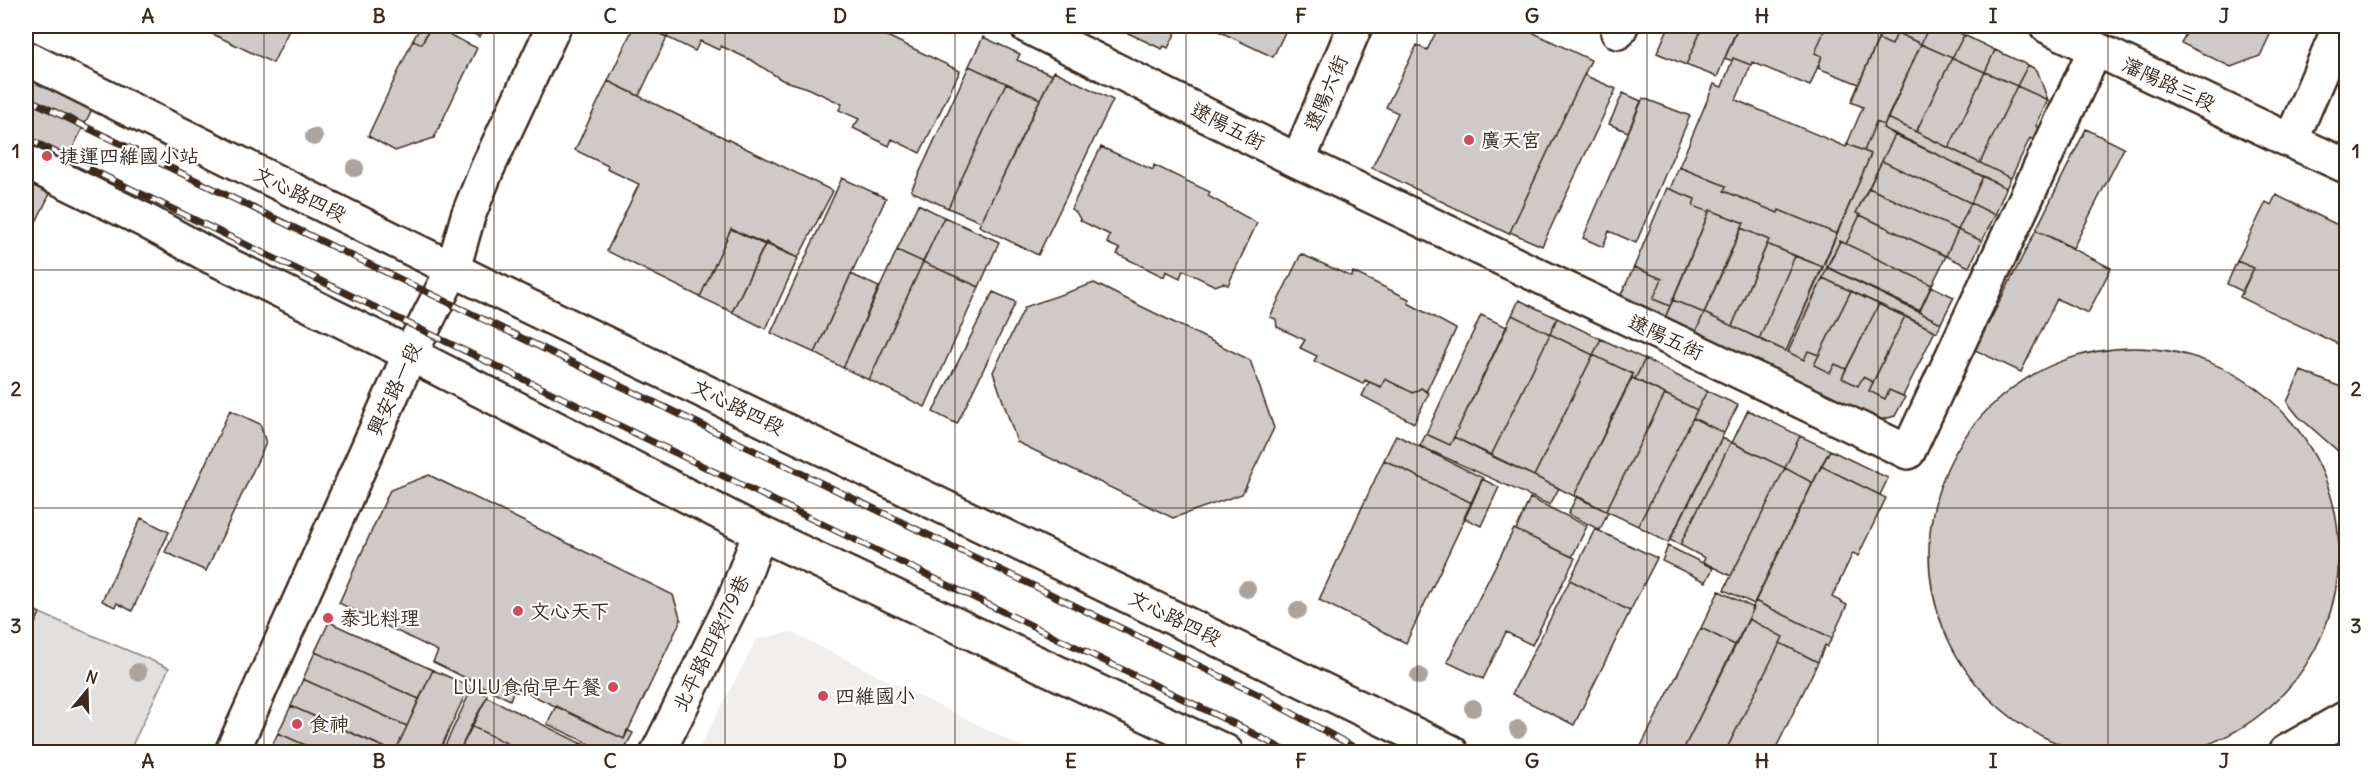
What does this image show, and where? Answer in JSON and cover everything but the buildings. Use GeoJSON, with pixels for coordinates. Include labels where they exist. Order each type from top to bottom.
{"type":"FeatureCollection","features":[{"type":"Feature","properties":{"kind":"street","name":"興安路一段"},"geometry":{"type":"LineString","coordinates":[[232,753],[410,354],[453,269],[468,216],[487,169],[554,26]]}},
{"type":"Feature","properties":{"kind":"street","name":"遼陽五街"},"geometry":{"type":"LineString","coordinates":[[1027,26],[1298,161],[1908,452],[2095,50]]}},
{"type":"Feature","properties":{"kind":"street","name":"遼陽六街"},"geometry":{"type":"LineString","coordinates":[[1298,161],[1355,26]]}},
{"type":"Feature","properties":{"kind":"street","name":"瀋陽路三段"},"geometry":{"type":"LineString","coordinates":[[2047,26],[2346,166]]}},
{"type":"Feature","properties":{"kind":"street"},"geometry":{"type":"LineString","coordinates":[[2291,141],[2340,26]]}},
{"type":"Feature","properties":{"kind":"street","name":"文心路四段"},"geometry":{"type":"LineString","coordinates":[[26,58],[453,269],[1451,753]]}},
{"type":"Feature","properties":{"kind":"street"},"geometry":{"type":"LineString","coordinates":[[26,162],[146,221],[212,258],[410,354],[760,533],[1226,753]]}},
{"type":"Feature","properties":{"kind":"street","name":"北平路四段179巷"},"geometry":{"type":"LineString","coordinates":[[658,753],[735,598],[760,533]]}},
{"type":"Feature","properties":{"kind":"street"},"geometry":{"type":"LineString","coordinates":[[2286,753],[2346,718]]}},
{"type":"Feature","properties":{"kind":"shaded area"},"geometry":{"type":"Polygon","coordinates":[[[40,613],[169,668],[129,752],[26,752],[26,642],[40,613]]]}},
{"type":"Feature","properties":{"kind":"shaded area","name":"四維國小"},"geometry":{"type":"Polygon","coordinates":[[[791,632],[1032,752],[697,752],[757,639],[791,632]]]}},
{"type":"Feature","properties":{"kind":"railway"},"geometry":{"type":"LineString","coordinates":[[26,98],[1259,695],[1363,752]]}},
{"type":"Feature","properties":{"kind":"railway"},"geometry":{"type":"LineString","coordinates":[[26,138],[1243,728],[1288,752]]}},
{"type":"Feature","properties":{"kind":"place","name":"廣天宮"},"geometry":{"type":"Point","coordinates":[1469,140]}},
{"type":"Feature","properties":{"kind":"place","name":"捷運四維國小站"},"geometry":{"type":"Point","coordinates":[47,156]}},
{"type":"Feature","properties":{"kind":"place","name":"文心天下"},"geometry":{"type":"Point","coordinates":[518,611]}},
{"type":"Feature","properties":{"kind":"place","name":"泰北料理"},"geometry":{"type":"Point","coordinates":[328,618]}},
{"type":"Feature","properties":{"kind":"place","name":"LULU食尚早午餐"},"geometry":{"type":"Point","coordinates":[613,687]}},
{"type":"Feature","properties":{"kind":"place","name":"四維國小"},"geometry":{"type":"Point","coordinates":[823,696]}},
{"type":"Feature","properties":{"kind":"place","name":"食神"},"geometry":{"type":"Point","coordinates":[297,724]}}]}
